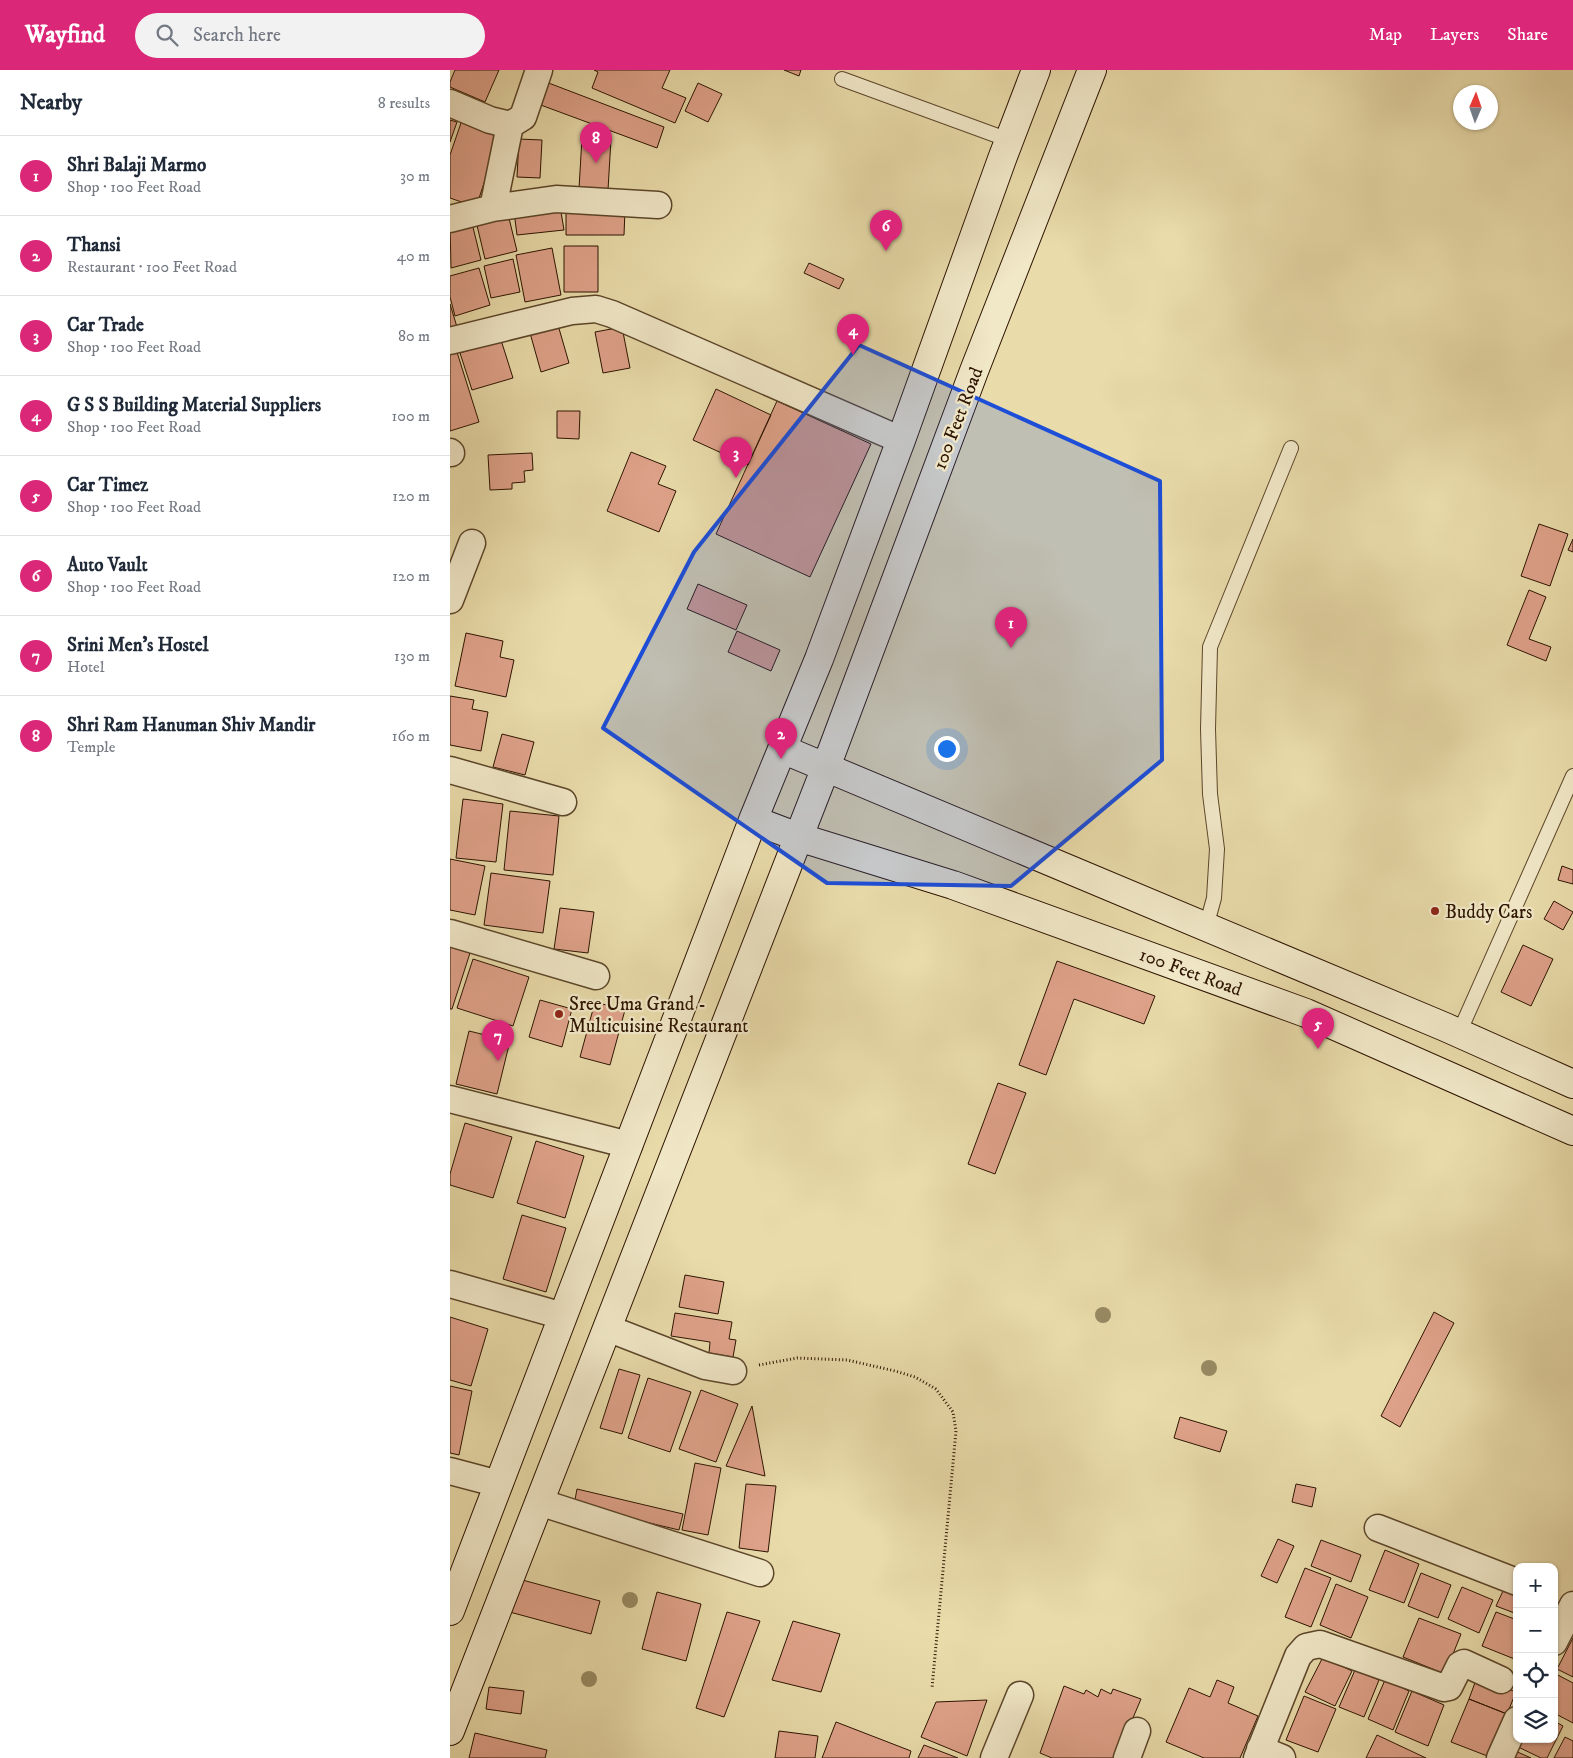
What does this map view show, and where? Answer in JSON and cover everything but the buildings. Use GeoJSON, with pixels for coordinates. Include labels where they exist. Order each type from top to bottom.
{"type":"FeatureCollection","features":[{"type":"Feature","properties":{"kind":"main road"},"geometry":{"type":"LineString","coordinates":[[450,1611],[753,820],[820,659],[1036,70]]}},
{"type":"Feature","properties":{"kind":"main road","name":"100 Feet Road"},"geometry":{"type":"LineString","coordinates":[[798,838],[971,380],[1092,70]]}},
{"type":"Feature","properties":{"kind":"main road"},"geometry":{"type":"LineString","coordinates":[[782,749],[1459,1033],[1573,1084]]}},
{"type":"Feature","properties":{"kind":"main road","name":"100 Feet Road"},"geometry":{"type":"LineString","coordinates":[[753,820],[798,838],[953,885],[1306,1013],[1573,1131]]}},
{"type":"Feature","properties":{"kind":"main road"},"geometry":{"type":"LineString","coordinates":[[450,1731],[798,838]]}},
{"type":"Feature","properties":{"kind":"street"},"geometry":{"type":"LineString","coordinates":[[450,102],[490,120],[510,124],[523,117],[540,70]]}},
{"type":"Feature","properties":{"kind":"street"},"geometry":{"type":"LineString","coordinates":[[493,208],[510,124]]}},
{"type":"Feature","properties":{"kind":"street"},"geometry":{"type":"LineString","coordinates":[[450,219],[493,208],[556,199],[658,205]]}},
{"type":"Feature","properties":{"kind":"street"},"geometry":{"type":"LineString","coordinates":[[450,341],[572,311],[596,309],[612,314],[901,440]]}},
{"type":"Feature","properties":{"kind":"street"},"geometry":{"type":"LineString","coordinates":[[450,600],[472,543]]}},
{"type":"Feature","properties":{"kind":"street"},"geometry":{"type":"LineString","coordinates":[[450,770],[563,802]]}},
{"type":"Feature","properties":{"kind":"street"},"geometry":{"type":"LineString","coordinates":[[450,932],[596,976]]}},
{"type":"Feature","properties":{"kind":"street"},"geometry":{"type":"LineString","coordinates":[[450,1099],[629,1144]]}},
{"type":"Feature","properties":{"kind":"street"},"geometry":{"type":"LineString","coordinates":[[450,1284],[563,1316]]}},
{"type":"Feature","properties":{"kind":"street"},"geometry":{"type":"LineString","coordinates":[[607,1328],[705,1366],[733,1371]]}},
{"type":"Feature","properties":{"kind":"street"},"geometry":{"type":"LineString","coordinates":[[450,1471],[499,1484]]}},
{"type":"Feature","properties":{"kind":"street"},"geometry":{"type":"LineString","coordinates":[[539,1502],[760,1573]]}},
{"type":"Feature","properties":{"kind":"street"},"geometry":{"type":"LineString","coordinates":[[1378,1528],[1513,1580]]}},
{"type":"Feature","properties":{"kind":"street"},"geometry":{"type":"LineString","coordinates":[[1558,1598],[1573,1604],[1558,1634]]}},
{"type":"Feature","properties":{"kind":"street"},"geometry":{"type":"LineString","coordinates":[[1266,1755],[1298,1656],[1306,1646],[1320,1644],[1444,1688],[1449,1687],[1460,1665],[1464,1663],[1501,1680]]}},
{"type":"Feature","properties":{"kind":"street"},"geometry":{"type":"LineString","coordinates":[[994,1758],[1020,1695]]}},
{"type":"Feature","properties":{"kind":"street"},"geometry":{"type":"LineString","coordinates":[[1500,1758],[1513,1729]]}},
{"type":"Feature","properties":{"kind":"street"},"geometry":{"type":"LineString","coordinates":[[1127,1758],[1137,1731]]}},
{"type":"Feature","properties":{"kind":"lane"},"geometry":{"type":"LineString","coordinates":[[842,79],[1009,140]]}},
{"type":"Feature","properties":{"kind":"lane"},"geometry":{"type":"LineString","coordinates":[[1206,927],[1214,898],[1217,849],[1210,794],[1208,748],[1210,647],[1291,448]]}},
{"type":"Feature","properties":{"kind":"lane"},"geometry":{"type":"LineString","coordinates":[[1459,1033],[1573,776]]}},
{"type":"Feature","properties":{"kind":"path"},"geometry":{"type":"LineString","coordinates":[[733,1371],[797,1358],[847,1360],[895,1370],[915,1377],[936,1389],[953,1412],[956,1431],[932,1688]]}},
{"type":"Feature","properties":{"kind":"highlighted area"},"geometry":{"type":"Polygon","coordinates":[[[859,345],[1160,481],[1162,760],[1011,886],[827,883],[603,728],[694,552],[859,345]]]}},
{"type":"Feature","properties":{"kind":"place","name":"Shri Ram Hanuman Shiv Mandir"},"geometry":{"type":"Point","coordinates":[596,163]}},
{"type":"Feature","properties":{"kind":"place","name":"Auto Vault"},"geometry":{"type":"Point","coordinates":[886,251]}},
{"type":"Feature","properties":{"kind":"place","name":"G S S Building Material Suppliers"},"geometry":{"type":"Point","coordinates":[853,355]}},
{"type":"Feature","properties":{"kind":"place","name":"Car Trade"},"geometry":{"type":"Point","coordinates":[736,478]}},
{"type":"Feature","properties":{"kind":"place","name":"Shri Balaji Marmo"},"geometry":{"type":"Point","coordinates":[1011,648]}},
{"type":"Feature","properties":{"kind":"place","name":"Thansi"},"geometry":{"type":"Point","coordinates":[781,759]}},
{"type":"Feature","properties":{"kind":"place","name":"Buddy Cars"},"geometry":{"type":"Point","coordinates":[1435,911]}},
{"type":"Feature","properties":{"kind":"place","name":"Sree Uma Grand - Multicuisine Restaurant"},"geometry":{"type":"Point","coordinates":[559,1014]}},
{"type":"Feature","properties":{"kind":"place","name":"Car Timez"},"geometry":{"type":"Point","coordinates":[1318,1049]}},
{"type":"Feature","properties":{"kind":"place","name":"Srini Men's Hostel"},"geometry":{"type":"Point","coordinates":[498,1061]}}]}
